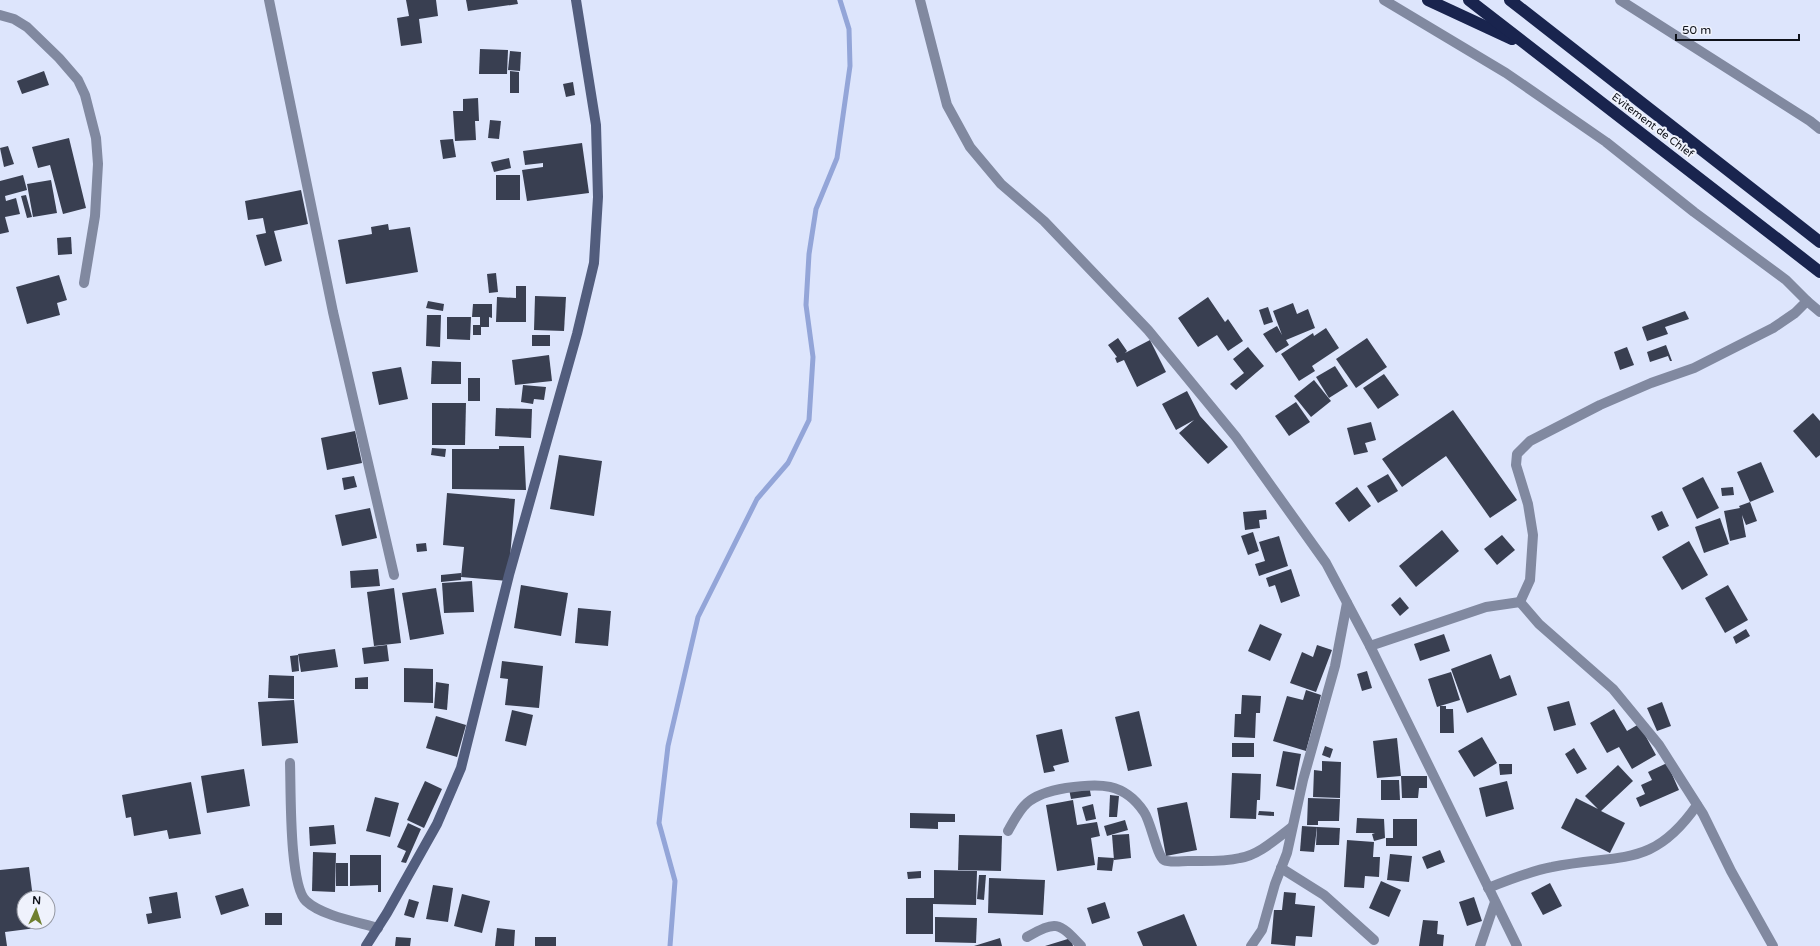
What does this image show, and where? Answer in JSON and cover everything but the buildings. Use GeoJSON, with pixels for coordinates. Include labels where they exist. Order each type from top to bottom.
{"type":"FeatureCollection","features":[{"type":"Feature","properties":{"kind":"highway"},"geometry":{"type":"LineString","coordinates":[[1428,0],[1529,47]]}},
{"type":"Feature","properties":{"kind":"highway","name":"Evitement de Chlef"},"geometry":{"type":"LineString","coordinates":[[1469,0],[1820,272]]}},
{"type":"Feature","properties":{"kind":"highway","name":"Evitement de Chlef"},"geometry":{"type":"LineString","coordinates":[[1510,0],[1820,242]]}},
{"type":"Feature","properties":{"kind":"main road"},"geometry":{"type":"LineString","coordinates":[[366,946],[378,928],[437,824],[461,768],[509,575],[576,334],[594,263],[598,197],[596,125],[576,0]]}},
{"type":"Feature","properties":{"kind":"street"},"geometry":{"type":"LineString","coordinates":[[269,0],[333,312],[394,575]]}},
{"type":"Feature","properties":{"kind":"street"},"geometry":{"type":"LineString","coordinates":[[920,0],[948,105],[970,147],[1001,184],[1044,221],[1148,330],[1236,437],[1326,563],[1370,646],[1517,946]]}},
{"type":"Feature","properties":{"kind":"street"},"geometry":{"type":"LineString","coordinates":[[1384,0],[1506,73],[1606,142],[1694,212],[1786,280],[1820,312]]}},
{"type":"Feature","properties":{"kind":"street"},"geometry":{"type":"LineString","coordinates":[[1620,0],[1810,121],[1820,129]]}},
{"type":"Feature","properties":{"kind":"street"},"geometry":{"type":"LineString","coordinates":[[0,15],[14,19],[27,27],[59,58],[78,80],[85,95],[96,138],[98,164],[95,216],[84,283]]}},
{"type":"Feature","properties":{"kind":"street"},"geometry":{"type":"LineString","coordinates":[[1520,602],[1530,580],[1533,535],[1528,504],[1515,460],[1521,449],[1530,441],[1600,406],[1651,384],[1694,368],[1760,335],[1795,313],[1807,301]]}},
{"type":"Feature","properties":{"kind":"street"},"geometry":{"type":"LineString","coordinates":[[1370,646],[1486,607],[1520,602]]}},
{"type":"Feature","properties":{"kind":"street"},"geometry":{"type":"LineString","coordinates":[[1520,602],[1538,624],[1613,689],[1659,745],[1697,805],[1773,946]]}},
{"type":"Feature","properties":{"kind":"street"},"geometry":{"type":"LineString","coordinates":[[1251,946],[1262,930],[1281,868],[1303,780],[1335,666],[1347,603]]}},
{"type":"Feature","properties":{"kind":"street"},"geometry":{"type":"LineString","coordinates":[[290,763],[295,871],[302,896],[313,907],[324,912],[378,928]]}},
{"type":"Feature","properties":{"kind":"street"},"geometry":{"type":"LineString","coordinates":[[1008,831],[1027,803],[1052,791],[1091,784],[1112,787],[1124,792],[1136,802],[1145,813],[1161,856],[1167,861],[1211,861],[1240,858],[1255,852],[1292,827]]}},
{"type":"Feature","properties":{"kind":"street"},"geometry":{"type":"LineString","coordinates":[[1488,888],[1538,870],[1610,860],[1640,854],[1657,846],[1669,838],[1685,823],[1697,805]]}},
{"type":"Feature","properties":{"kind":"street"},"geometry":{"type":"LineString","coordinates":[[1281,868],[1324,895],[1374,940]]}},
{"type":"Feature","properties":{"kind":"street"},"geometry":{"type":"LineString","coordinates":[[1480,946],[1495,902]]}},
{"type":"Feature","properties":{"kind":"street"},"geometry":{"type":"LineString","coordinates":[[1027,937],[1046,926],[1060,926],[1069,932],[1081,946]]}},
{"type":"Feature","properties":{"kind":"waterway"},"geometry":{"type":"LineString","coordinates":[[670,946],[675,881],[659,823],[668,746],[698,617],[757,499],[788,463],[809,420],[813,357],[806,305],[809,254],[816,209],[837,158],[850,66],[849,29],[840,0]]}}]}
